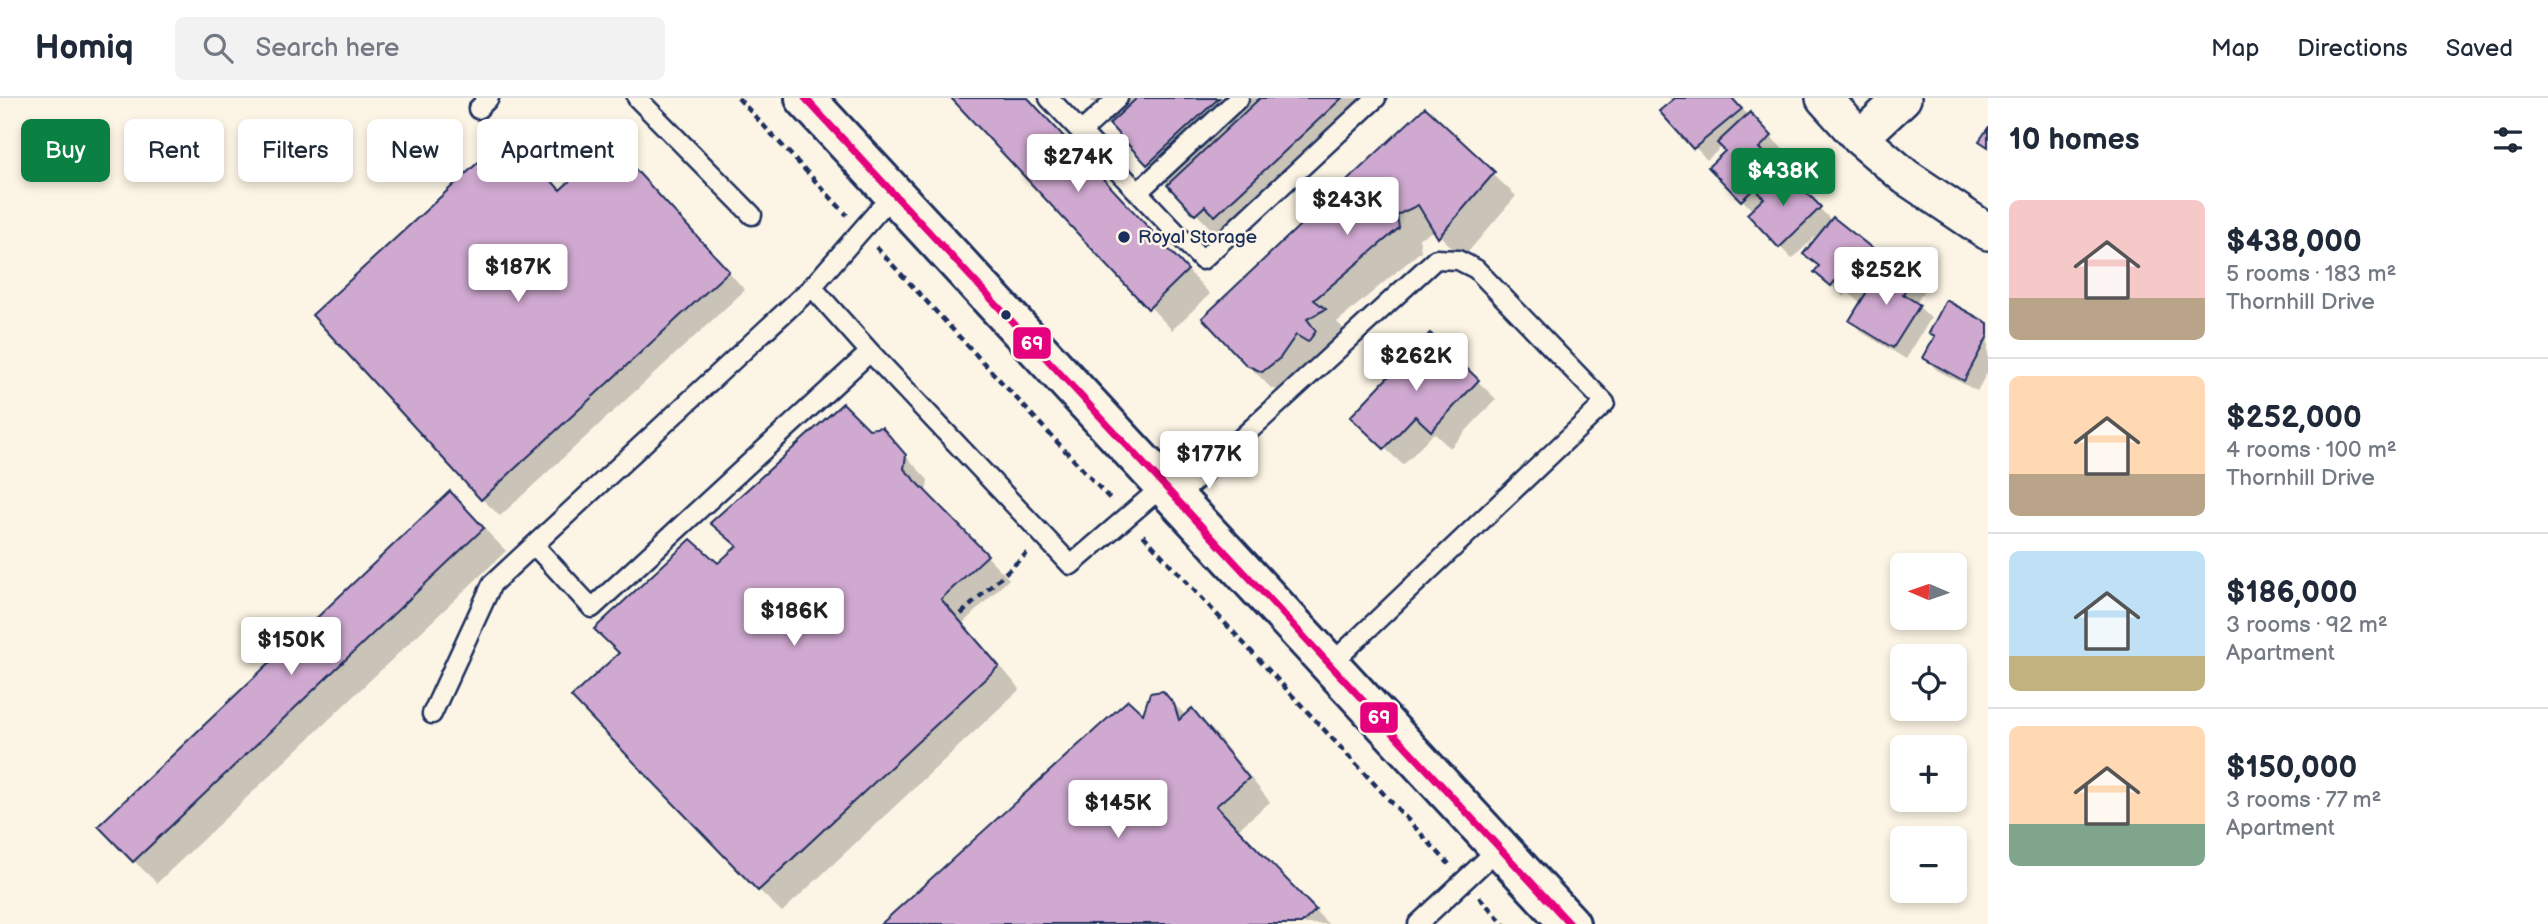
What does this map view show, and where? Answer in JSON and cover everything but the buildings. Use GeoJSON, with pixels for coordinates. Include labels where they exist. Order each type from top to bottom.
{"type":"FeatureCollection","features":[{"type":"Feature","properties":{"kind":"main road"},"geometry":{"type":"LineString","coordinates":[[805,98],[1570,924]]}},
{"type":"Feature","properties":{"kind":"street"},"geometry":{"type":"LineString","coordinates":[[1824,98],[1860,138],[1906,177],[1988,232]]}},
{"type":"Feature","properties":{"kind":"street"},"geometry":{"type":"LineString","coordinates":[[1860,138],[1903,98]]}},
{"type":"Feature","properties":{"kind":"lane"},"geometry":{"type":"LineString","coordinates":[[637,98],[752,215]]}},
{"type":"Feature","properties":{"kind":"lane"},"geometry":{"type":"LineString","coordinates":[[1049,98],[1202,260],[1376,98]]}},
{"type":"Feature","properties":{"kind":"lane"},"geometry":{"type":"LineString","coordinates":[[1082,132],[1118,98]]}},
{"type":"Feature","properties":{"kind":"lane"},"geometry":{"type":"LineString","coordinates":[[1138,192],[1239,98]]}},
{"type":"Feature","properties":{"kind":"lane"},"geometry":{"type":"LineString","coordinates":[[432,714],[492,584],[812,287],[893,194]]}},
{"type":"Feature","properties":{"kind":"lane"},"geometry":{"type":"LineString","coordinates":[[812,287],[1071,565],[1169,493],[1436,259],[1458,260],[1476,269],[1605,403],[1330,665]]}},
{"type":"Feature","properties":{"kind":"lane"},"geometry":{"type":"LineString","coordinates":[[534,545],[592,608],[870,352]]}},
{"type":"Feature","properties":{"kind":"lane"},"geometry":{"type":"LineString","coordinates":[[1418,924],[1499,848]]}},
{"type":"Feature","properties":{"kind":"path"},"geometry":{"type":"LineString","coordinates":[[961,614],[1044,536]]}},
{"type":"Feature","properties":{"kind":"transit line","name":"69"},"geometry":{"type":"LineString","coordinates":[[805,98],[1570,924]]}},
{"type":"Feature","properties":{"kind":"place","name":"Royal Storage"},"geometry":{"type":"Point","coordinates":[1124,237]}}]}
